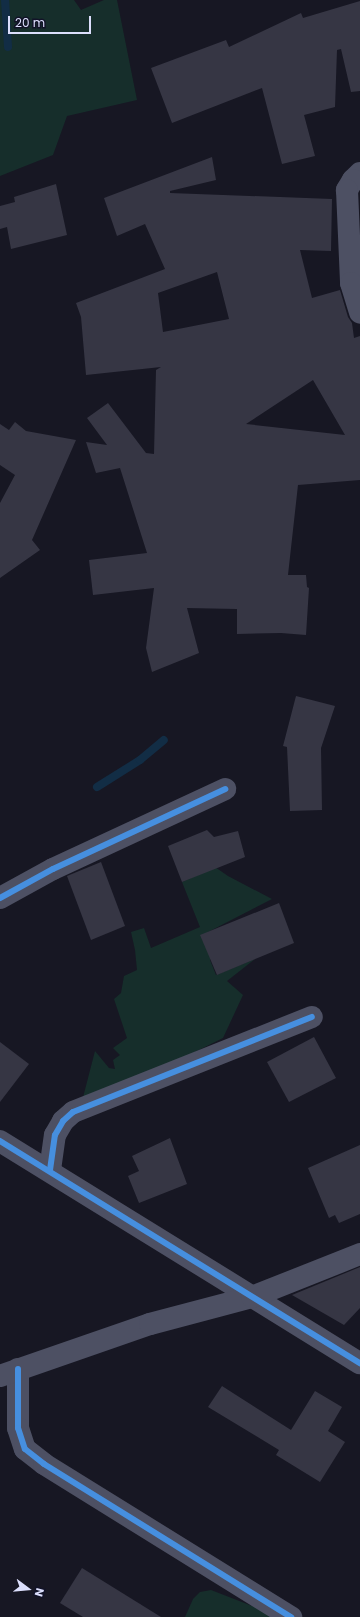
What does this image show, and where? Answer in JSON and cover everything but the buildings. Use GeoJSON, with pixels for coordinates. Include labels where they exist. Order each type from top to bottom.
{"type":"FeatureCollection","features":[{"type":"Feature","properties":{"kind":"street"},"geometry":{"type":"LineString","coordinates":[[360,173],[352,180],[347,190],[351,283],[360,313]]}},
{"type":"Feature","properties":{"kind":"street"},"geometry":{"type":"LineString","coordinates":[[0,898],[53,869],[225,789]]}},
{"type":"Feature","properties":{"kind":"street"},"geometry":{"type":"LineString","coordinates":[[50,1170],[55,1135],[63,1121],[72,1112],[312,1017]]}},
{"type":"Feature","properties":{"kind":"street"},"geometry":{"type":"LineString","coordinates":[[0,1141],[50,1170],[360,1363]]}},
{"type":"Feature","properties":{"kind":"street"},"geometry":{"type":"LineString","coordinates":[[291,1617],[44,1464],[25,1449],[18,1428],[9,1372],[150,1324],[252,1297],[360,1254]]}},
{"type":"Feature","properties":{"kind":"green space"},"geometry":{"type":"Polygon","coordinates":[[[0,0],[74,0],[81,10],[104,0],[117,0],[137,100],[67,116],[53,155],[0,176],[0,0]]]}},
{"type":"Feature","properties":{"kind":"green space"},"geometry":{"type":"Polygon","coordinates":[[[215,867],[228,876],[272,899],[208,932],[215,942],[210,960],[216,975],[255,959],[227,981],[243,995],[223,1038],[80,1109],[95,1051],[109,1068],[115,1069],[113,1060],[120,1055],[113,1048],[127,1038],[114,999],[121,993],[124,976],[137,970],[131,932],[144,928],[151,948],[200,927],[182,882],[215,867]]]}},
{"type":"Feature","properties":{"kind":"green space"},"geometry":{"type":"Polygon","coordinates":[[[211,1590],[265,1611],[275,1617],[185,1617],[193,1599],[200,1592],[211,1590]]]}},
{"type":"Feature","properties":{"kind":"waterway"},"geometry":{"type":"LineString","coordinates":[[5,0],[8,47]]}},
{"type":"Feature","properties":{"kind":"waterway"},"geometry":{"type":"LineString","coordinates":[[97,787],[140,760],[164,740]]}},
{"type":"Feature","properties":{"kind":"cycle path"},"geometry":{"type":"LineString","coordinates":[[0,898],[53,869],[225,789]]}},
{"type":"Feature","properties":{"kind":"cycle path"},"geometry":{"type":"LineString","coordinates":[[50,1170],[55,1135],[63,1121],[73,1112],[312,1017]]}},
{"type":"Feature","properties":{"kind":"cycle path"},"geometry":{"type":"LineString","coordinates":[[0,1141],[360,1363]]}},
{"type":"Feature","properties":{"kind":"cycle path"},"geometry":{"type":"LineString","coordinates":[[18,1369],[18,1428],[25,1449],[44,1464],[291,1617]]}}]}
